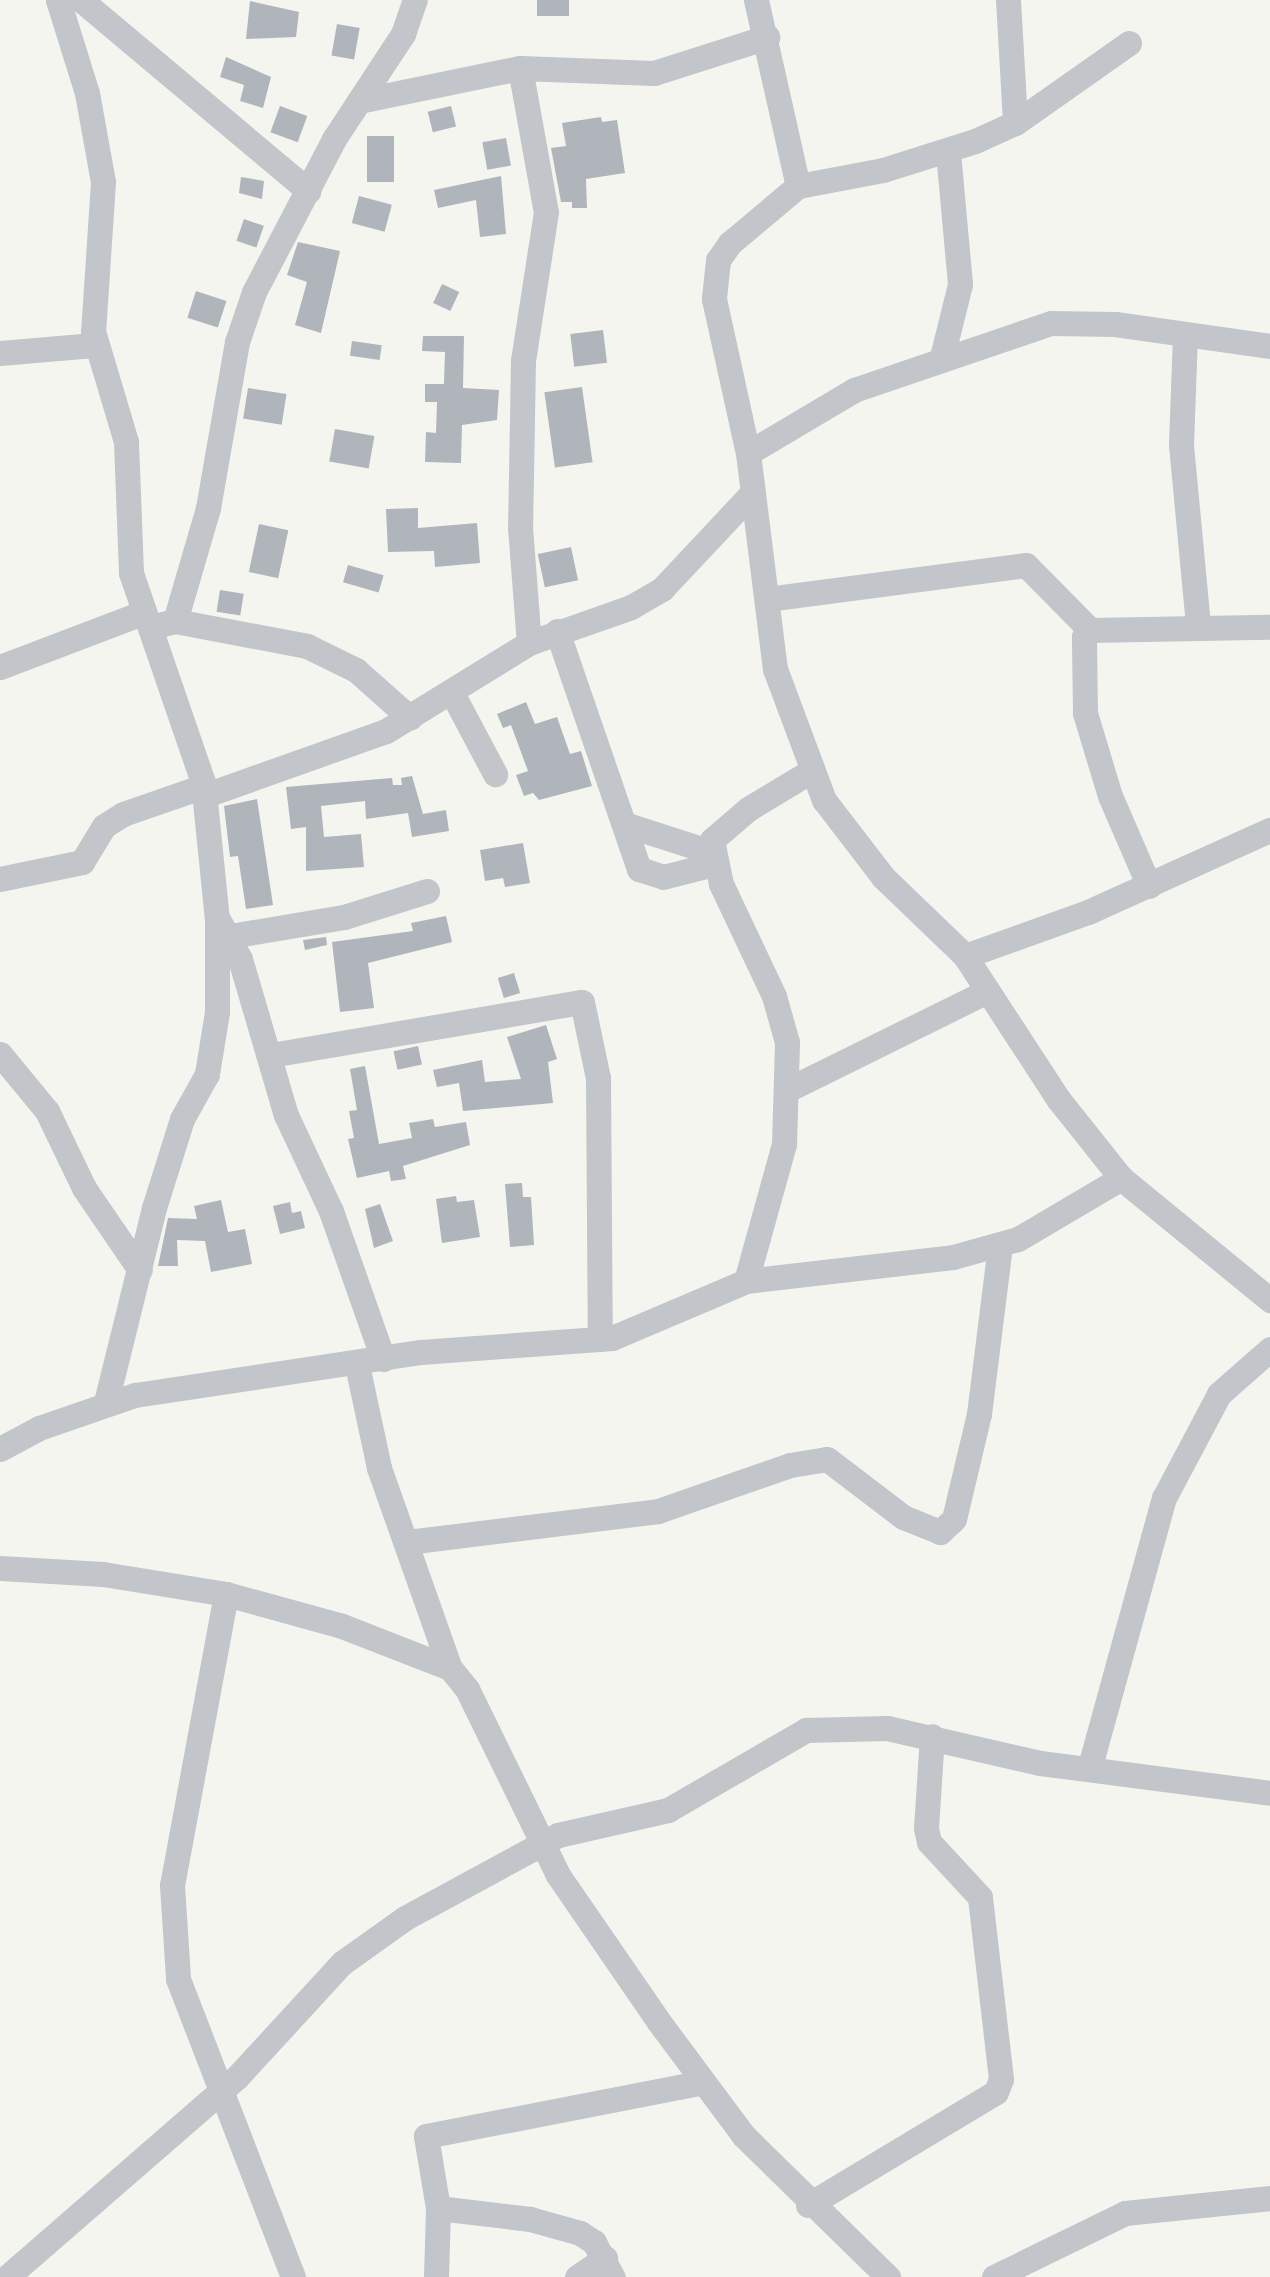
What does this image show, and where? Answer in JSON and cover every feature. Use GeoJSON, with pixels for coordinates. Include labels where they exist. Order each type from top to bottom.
{"type":"FeatureCollection","features":[{"type":"Feature","properties":{"kind":"street"},"geometry":{"type":"LineString","coordinates":[[58,0],[86,93],[103,182],[94,346],[122,419],[128,546],[155,621],[205,791],[226,945],[271,1055],[286,1115],[338,1229],[384,1359]]}},
{"type":"Feature","properties":{"kind":"street"},"geometry":{"type":"LineString","coordinates":[[82,0],[309,190]]}},
{"type":"Feature","properties":{"kind":"street"},"geometry":{"type":"LineString","coordinates":[[155,621],[208,508],[237,342],[254,292],[359,100],[403,34],[415,0]]}},
{"type":"Feature","properties":{"kind":"street"},"geometry":{"type":"LineString","coordinates":[[756,0],[798,186]]}},
{"type":"Feature","properties":{"kind":"street"},"geometry":{"type":"LineString","coordinates":[[1008,0],[1014,124]]}},
{"type":"Feature","properties":{"kind":"street"},"geometry":{"type":"LineString","coordinates":[[359,100],[520,68],[654,73],[767,38]]}},
{"type":"Feature","properties":{"kind":"street"},"geometry":{"type":"LineString","coordinates":[[1129,43],[1014,124],[948,152],[798,186],[718,260],[714,299],[748,453],[774,670],[811,771],[845,833],[965,956],[1059,1100],[1121,1178],[1270,1300]]}},
{"type":"Feature","properties":{"kind":"street"},"geometry":{"type":"LineString","coordinates":[[520,68],[546,236],[529,301],[523,360],[520,527],[530,643]]}},
{"type":"Feature","properties":{"kind":"street"},"geometry":{"type":"LineString","coordinates":[[942,357],[960,284],[948,152]]}},
{"type":"Feature","properties":{"kind":"street"},"geometry":{"type":"LineString","coordinates":[[748,453],[854,390],[1050,323],[1185,334],[1270,346]]}},
{"type":"Feature","properties":{"kind":"street"},"geometry":{"type":"LineString","coordinates":[[1185,334],[1181,445],[1198,626]]}},
{"type":"Feature","properties":{"kind":"street"},"geometry":{"type":"LineString","coordinates":[[0,352],[94,346]]}},
{"type":"Feature","properties":{"kind":"street"},"geometry":{"type":"LineString","coordinates":[[0,878],[82,862],[104,826],[123,814],[205,791],[410,718],[530,643],[631,607],[662,589],[752,493]]}},
{"type":"Feature","properties":{"kind":"street"},"geometry":{"type":"LineString","coordinates":[[767,599],[1026,565],[1090,630],[1270,627]]}},
{"type":"Feature","properties":{"kind":"street"},"geometry":{"type":"LineString","coordinates":[[0,667],[155,621],[307,646],[368,678],[410,718]]}},
{"type":"Feature","properties":{"kind":"street"},"geometry":{"type":"LineString","coordinates":[[1090,630],[1082,650],[1085,713],[1110,796],[1148,886]]}},
{"type":"Feature","properties":{"kind":"street"},"geometry":{"type":"LineString","coordinates":[[557,632],[645,875],[713,858]]}},
{"type":"Feature","properties":{"kind":"street"},"geometry":{"type":"LineString","coordinates":[[452,693],[495,774]]}},
{"type":"Feature","properties":{"kind":"street"},"geometry":{"type":"LineString","coordinates":[[746,1281],[784,1144],[789,1089],[787,1042],[774,996],[713,858],[718,831],[811,771]]}},
{"type":"Feature","properties":{"kind":"street"},"geometry":{"type":"LineString","coordinates":[[624,824],[713,858]]}},
{"type":"Feature","properties":{"kind":"street"},"geometry":{"type":"LineString","coordinates":[[965,956],[1148,886],[1270,830]]}},
{"type":"Feature","properties":{"kind":"street"},"geometry":{"type":"LineString","coordinates":[[226,945],[344,917],[426,891]]}},
{"type":"Feature","properties":{"kind":"street"},"geometry":{"type":"LineString","coordinates":[[106,1402],[182,1119],[207,1074],[226,945]]}},
{"type":"Feature","properties":{"kind":"street"},"geometry":{"type":"LineString","coordinates":[[789,1089],[988,990]]}},
{"type":"Feature","properties":{"kind":"street"},"geometry":{"type":"LineString","coordinates":[[271,1055],[582,1002],[598,1078],[600,1340]]}},
{"type":"Feature","properties":{"kind":"street"},"geometry":{"type":"LineString","coordinates":[[0,1054],[47,1112],[105,1224],[140,1270]]}},
{"type":"Feature","properties":{"kind":"street"},"geometry":{"type":"LineString","coordinates":[[0,1449],[106,1402],[384,1359],[600,1340],[746,1281],[1000,1246],[1121,1178]]}},
{"type":"Feature","properties":{"kind":"street"},"geometry":{"type":"LineString","coordinates":[[407,1542],[658,1511],[812,1459],[841,1464],[903,1517],[940,1532],[951,1526],[979,1414],[1000,1246]]}},
{"type":"Feature","properties":{"kind":"street"},"geometry":{"type":"LineString","coordinates":[[1090,1766],[1164,1498],[1219,1394],[1270,1349]]}},
{"type":"Feature","properties":{"kind":"street"},"geometry":{"type":"LineString","coordinates":[[357,1365],[379,1468],[450,1668],[468,1689],[542,1843],[704,2082],[808,2205],[888,2277]]}},
{"type":"Feature","properties":{"kind":"street"},"geometry":{"type":"LineString","coordinates":[[0,1590],[13,1571],[102,1574],[226,1594],[342,1626],[450,1668]]}},
{"type":"Feature","properties":{"kind":"street"},"geometry":{"type":"LineString","coordinates":[[226,1594],[172,1885],[178,1979],[294,2277]]}},
{"type":"Feature","properties":{"kind":"street"},"geometry":{"type":"LineString","coordinates":[[7,2277],[223,2089],[342,1962],[405,1918],[542,1843],[668,1810],[806,1730],[846,1725],[932,1736],[1040,1763],[1090,1766],[1270,1793]]}},
{"type":"Feature","properties":{"kind":"street"},"geometry":{"type":"LineString","coordinates":[[808,2205],[996,2092],[1001,2079],[980,1897],[929,1842],[926,1828],[932,1736]]}},
{"type":"Feature","properties":{"kind":"street"},"geometry":{"type":"LineString","coordinates":[[436,2277],[438,2208],[426,2136],[704,2082]]}},
{"type":"Feature","properties":{"kind":"street"},"geometry":{"type":"LineString","coordinates":[[994,2277],[1126,2213],[1270,2198]]}},
{"type":"Feature","properties":{"kind":"street"},"geometry":{"type":"LineString","coordinates":[[438,2208],[530,2219],[580,2233],[609,2268],[577,2277]]}},
{"type":"Feature","properties":{"kind":"building"},"geometry":{"type":"Polygon","coordinates":[[[537,0],[569,0],[569,16],[537,16],[537,0]]]}},
{"type":"Feature","properties":{"kind":"building"},"geometry":{"type":"Polygon","coordinates":[[[250,1],[299,12],[296,37],[246,39],[250,1]]]}},
{"type":"Feature","properties":{"kind":"building"},"geometry":{"type":"Polygon","coordinates":[[[337,24],[360,28],[354,60],[331,56],[337,24]]]}},
{"type":"Feature","properties":{"kind":"building"},"geometry":{"type":"Polygon","coordinates":[[[226,57],[271,77],[263,108],[240,101],[244,85],[220,77],[226,57]]]}},
{"type":"Feature","properties":{"kind":"building"},"geometry":{"type":"Polygon","coordinates":[[[280,106],[307,116],[298,142],[270,132],[280,106]]]}},
{"type":"Feature","properties":{"kind":"building"},"geometry":{"type":"Polygon","coordinates":[[[451,106],[456,126],[433,132],[428,112],[451,106]]]}},
{"type":"Feature","properties":{"kind":"building"},"geometry":{"type":"Polygon","coordinates":[[[601,117],[602,122],[617,120],[625,173],[586,179],[587,208],[572,208],[572,202],[561,202],[551,148],[566,146],[562,123],[601,117]]]}},
{"type":"Feature","properties":{"kind":"building"},"geometry":{"type":"Polygon","coordinates":[[[367,136],[394,136],[394,182],[367,182],[367,136]]]}},
{"type":"Feature","properties":{"kind":"building"},"geometry":{"type":"Polygon","coordinates":[[[506,138],[511,166],[487,170],[482,142],[506,138]]]}},
{"type":"Feature","properties":{"kind":"building"},"geometry":{"type":"Polygon","coordinates":[[[501,176],[506,234],[480,237],[476,200],[438,208],[434,190],[501,176]]]}},
{"type":"Feature","properties":{"kind":"building"},"geometry":{"type":"Polygon","coordinates":[[[241,177],[264,181],[262,199],[239,193],[241,177]]]}},
{"type":"Feature","properties":{"kind":"building"},"geometry":{"type":"Polygon","coordinates":[[[359,196],[392,205],[385,232],[352,223],[359,196]]]}},
{"type":"Feature","properties":{"kind":"building"},"geometry":{"type":"Polygon","coordinates":[[[244,219],[264,226],[256,248],[237,241],[244,219]]]}},
{"type":"Feature","properties":{"kind":"building"},"geometry":{"type":"Polygon","coordinates":[[[298,242],[340,251],[321,333],[295,325],[307,282],[287,275],[298,242]]]}},
{"type":"Feature","properties":{"kind":"building"},"geometry":{"type":"Polygon","coordinates":[[[442,284],[459,292],[450,311],[433,303],[442,284]]]}},
{"type":"Feature","properties":{"kind":"building"},"geometry":{"type":"Polygon","coordinates":[[[196,291],[226,301],[218,328],[187,318],[196,291]]]}},
{"type":"Feature","properties":{"kind":"building"},"geometry":{"type":"Polygon","coordinates":[[[603,330],[607,363],[574,367],[570,334],[603,330]]]}},
{"type":"Feature","properties":{"kind":"building"},"geometry":{"type":"Polygon","coordinates":[[[423,336],[464,336],[463,388],[499,390],[497,420],[462,425],[461,463],[425,462],[426,432],[436,433],[437,402],[425,402],[425,384],[444,384],[445,352],[422,351],[423,336]]]}},
{"type":"Feature","properties":{"kind":"building"},"geometry":{"type":"Polygon","coordinates":[[[352,341],[382,345],[380,360],[350,356],[352,341]]]}},
{"type":"Feature","properties":{"kind":"building"},"geometry":{"type":"Polygon","coordinates":[[[582,387],[593,462],[555,468],[544,392],[582,387]]]}},
{"type":"Feature","properties":{"kind":"building"},"geometry":{"type":"Polygon","coordinates":[[[248,388],[287,394],[282,425],[243,419],[248,388]]]}},
{"type":"Feature","properties":{"kind":"building"},"geometry":{"type":"Polygon","coordinates":[[[335,429],[374,436],[369,468],[329,461],[335,429]]]}},
{"type":"Feature","properties":{"kind":"building"},"geometry":{"type":"Polygon","coordinates":[[[418,508],[418,528],[477,523],[480,563],[435,567],[434,551],[388,552],[386,509],[418,508]]]}},
{"type":"Feature","properties":{"kind":"building"},"geometry":{"type":"Polygon","coordinates":[[[259,524],[288,530],[278,578],[249,572],[259,524]]]}},
{"type":"Feature","properties":{"kind":"building"},"geometry":{"type":"Polygon","coordinates":[[[571,547],[578,580],[545,587],[538,554],[571,547]]]}},
{"type":"Feature","properties":{"kind":"building"},"geometry":{"type":"Polygon","coordinates":[[[348,565],[384,575],[379,593],[343,582],[348,565]]]}},
{"type":"Feature","properties":{"kind":"building"},"geometry":{"type":"Polygon","coordinates":[[[220,590],[244,594],[240,615],[217,612],[220,590]]]}},
{"type":"Feature","properties":{"kind":"building"},"geometry":{"type":"Polygon","coordinates":[[[526,702],[535,724],[557,717],[570,754],[581,751],[592,786],[539,800],[533,793],[524,796],[516,775],[528,771],[511,725],[503,728],[497,714],[526,702]]]}},
{"type":"Feature","properties":{"kind":"building"},"geometry":{"type":"Polygon","coordinates":[[[412,776],[423,814],[446,810],[449,831],[412,837],[408,813],[366,819],[365,801],[321,806],[324,837],[361,834],[364,867],[306,871],[306,827],[291,829],[286,787],[392,778],[393,785],[402,785],[401,778],[412,776]]]}},
{"type":"Feature","properties":{"kind":"building"},"geometry":{"type":"Polygon","coordinates":[[[257,799],[273,905],[246,909],[238,856],[230,857],[224,806],[257,799]]]}},
{"type":"Feature","properties":{"kind":"building"},"geometry":{"type":"Polygon","coordinates":[[[523,843],[530,883],[505,887],[503,878],[485,881],[480,850],[523,843]]]}},
{"type":"Feature","properties":{"kind":"building"},"geometry":{"type":"Polygon","coordinates":[[[446,916],[452,942],[368,963],[374,1008],[340,1012],[332,942],[413,931],[411,923],[446,916]]]}},
{"type":"Feature","properties":{"kind":"building"},"geometry":{"type":"Polygon","coordinates":[[[326,937],[327,945],[305,950],[303,940],[326,937]]]}},
{"type":"Feature","properties":{"kind":"building"},"geometry":{"type":"Polygon","coordinates":[[[514,973],[520,993],[504,998],[498,978],[514,973]]]}},
{"type":"Feature","properties":{"kind":"building"},"geometry":{"type":"Polygon","coordinates":[[[546,1025],[557,1059],[548,1062],[553,1103],[463,1111],[459,1083],[437,1087],[433,1070],[482,1060],[485,1082],[521,1079],[507,1037],[546,1025]]]}},
{"type":"Feature","properties":{"kind":"building"},"geometry":{"type":"Polygon","coordinates":[[[418,1046],[422,1065],[397,1070],[394,1051],[418,1046]]]}},
{"type":"Feature","properties":{"kind":"building"},"geometry":{"type":"Polygon","coordinates":[[[365,1066],[379,1144],[412,1138],[409,1123],[433,1119],[435,1127],[466,1122],[470,1145],[403,1166],[406,1179],[391,1181],[389,1171],[357,1178],[348,1139],[354,1138],[349,1111],[357,1110],[350,1069],[365,1066]]]}},
{"type":"Feature","properties":{"kind":"building"},"geometry":{"type":"Polygon","coordinates":[[[522,1183],[523,1197],[531,1197],[534,1245],[510,1247],[505,1184],[522,1183]]]}},
{"type":"Feature","properties":{"kind":"building"},"geometry":{"type":"Polygon","coordinates":[[[456,1196],[457,1202],[474,1200],[480,1237],[442,1243],[436,1199],[456,1196]]]}},
{"type":"Feature","properties":{"kind":"building"},"geometry":{"type":"Polygon","coordinates":[[[221,1200],[228,1232],[245,1229],[252,1264],[211,1272],[205,1241],[177,1240],[178,1266],[158,1266],[168,1218],[197,1219],[194,1206],[221,1200]]]}},
{"type":"Feature","properties":{"kind":"building"},"geometry":{"type":"Polygon","coordinates":[[[290,1202],[292,1213],[301,1211],[305,1228],[280,1234],[273,1206],[290,1202]]]}},
{"type":"Feature","properties":{"kind":"building"},"geometry":{"type":"Polygon","coordinates":[[[380,1204],[393,1241],[374,1248],[365,1209],[380,1204]]]}}]}
